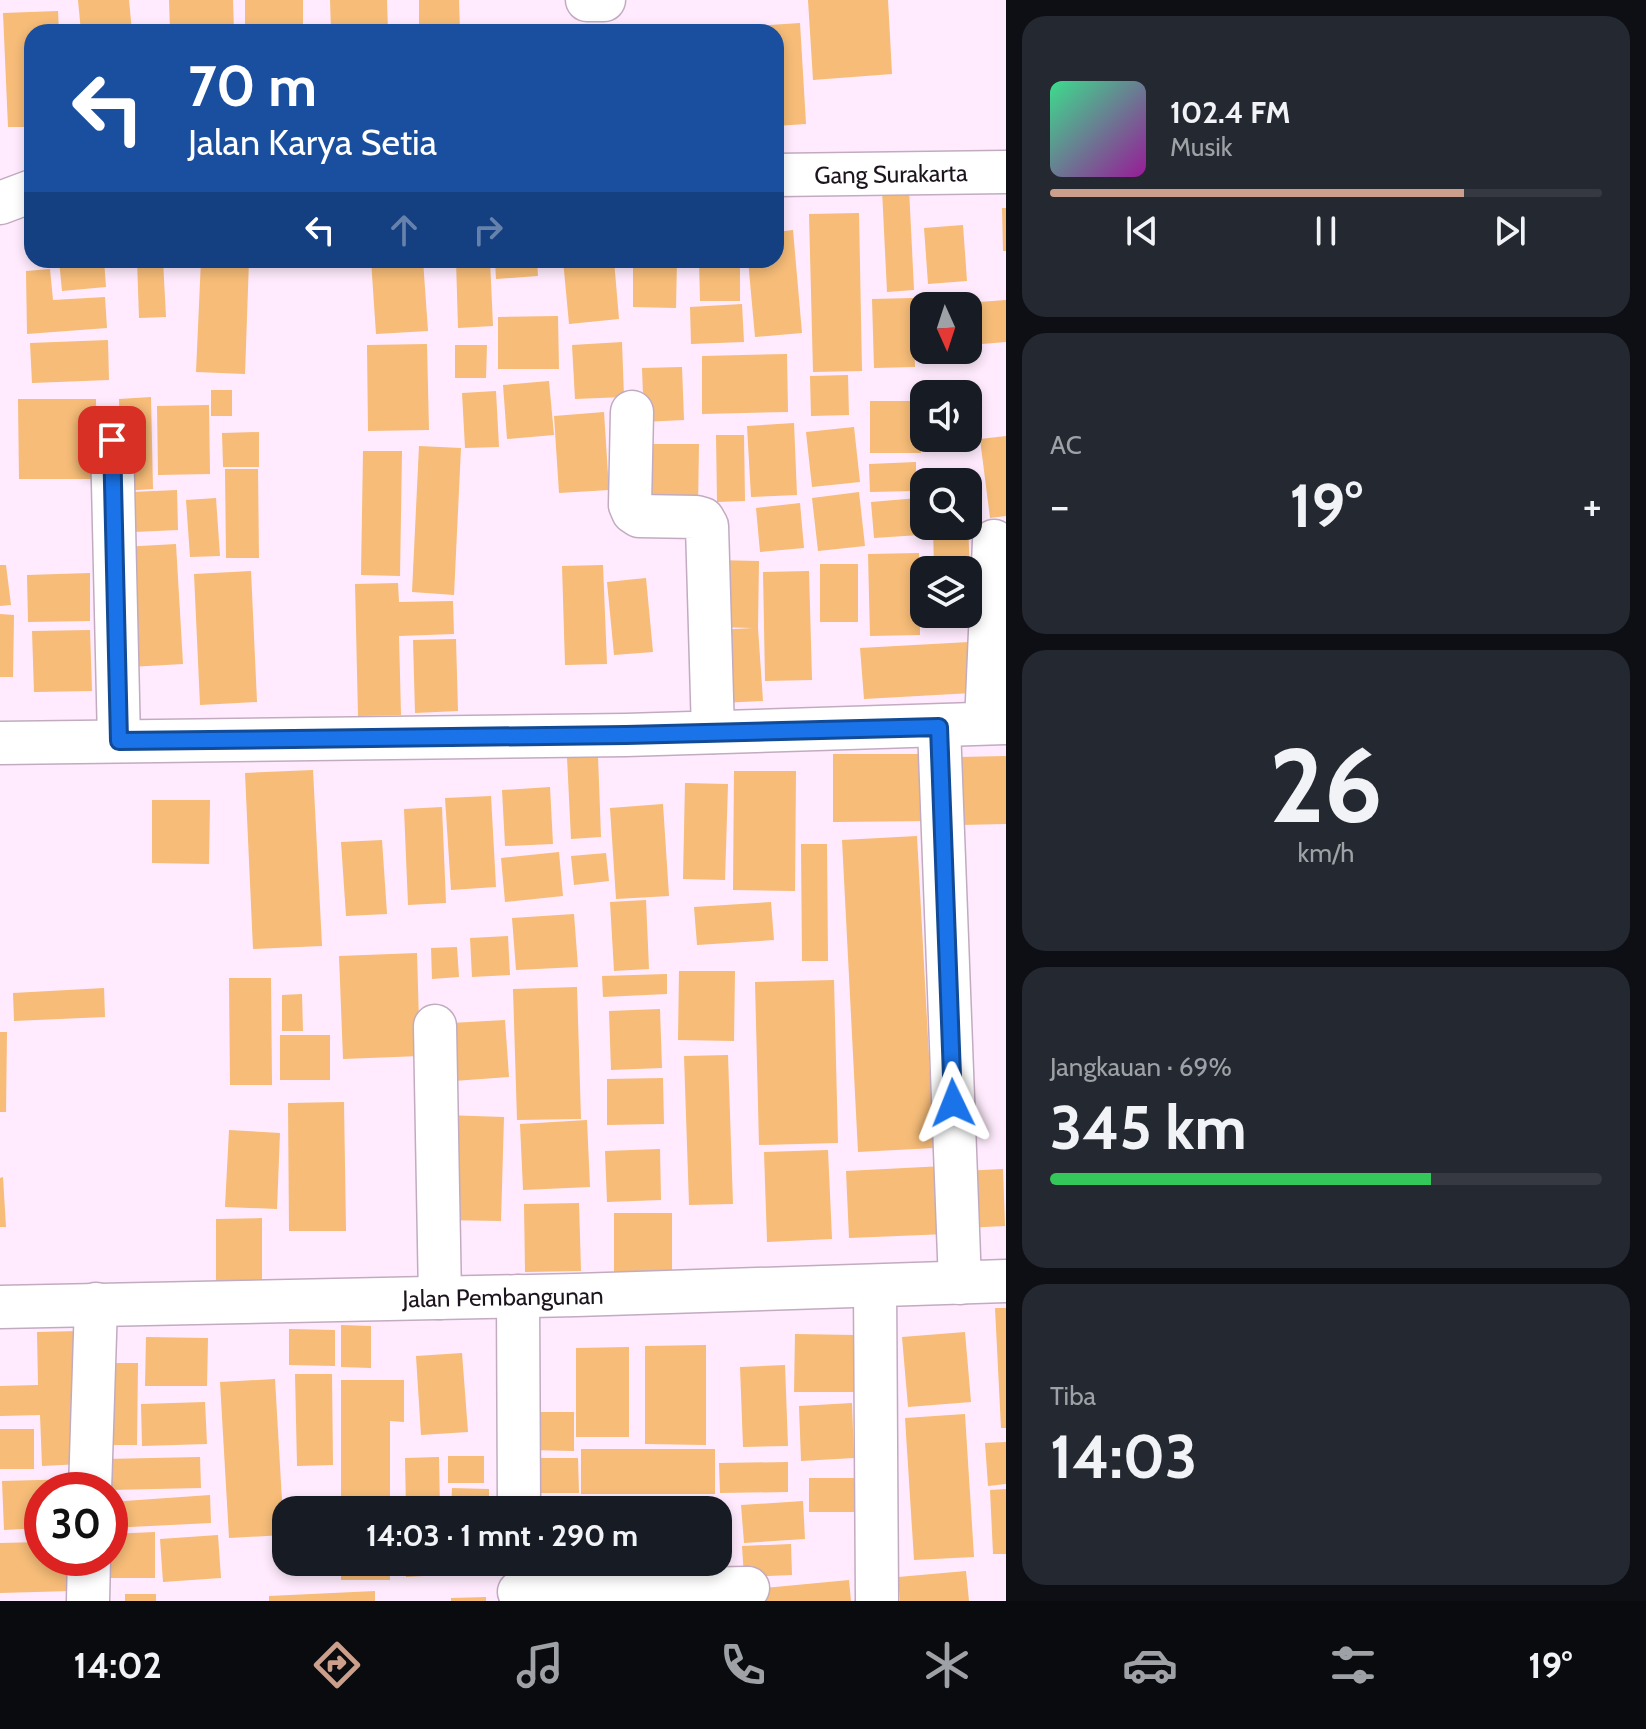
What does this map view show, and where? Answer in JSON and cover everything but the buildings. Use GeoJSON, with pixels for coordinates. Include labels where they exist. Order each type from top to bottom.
{"type":"FeatureCollection","features":[{"type":"Feature","properties":{"kind":"street"},"geometry":{"type":"LineString","coordinates":[[587,0],[604,0]]}},
{"type":"Feature","properties":{"kind":"street","name":"Gang Surakarta"},"geometry":{"type":"LineString","coordinates":[[784,175],[1006,172]]}},
{"type":"Feature","properties":{"kind":"street"},"geometry":{"type":"LineString","coordinates":[[0,203],[24,194]]}},
{"type":"Feature","properties":{"kind":"street"},"geometry":{"type":"LineString","coordinates":[[632,412],[630,505],[633,512],[639,516],[696,517],[703,519],[707,526],[713,732]]}},
{"type":"Feature","properties":{"kind":"street"},"geometry":{"type":"LineString","coordinates":[[112,440],[119,741]]}},
{"type":"Feature","properties":{"kind":"street"},"geometry":{"type":"LineString","coordinates":[[0,743],[626,735],[996,723],[994,541]]}},
{"type":"Feature","properties":{"kind":"street"},"geometry":{"type":"LineString","coordinates":[[939,727],[960,1283]]}},
{"type":"Feature","properties":{"kind":"street"},"geometry":{"type":"LineString","coordinates":[[435,1026],[440,1298]]}},
{"type":"Feature","properties":{"kind":"street","name":"Jalan Pembangunan"},"geometry":{"type":"LineString","coordinates":[[0,1307],[1006,1281]]}},
{"type":"Feature","properties":{"kind":"street"},"geometry":{"type":"LineString","coordinates":[[875,1286],[877,1601]]}},
{"type":"Feature","properties":{"kind":"street"},"geometry":{"type":"LineString","coordinates":[[518,1296],[519,1496]]}},
{"type":"Feature","properties":{"kind":"street"},"geometry":{"type":"LineString","coordinates":[[91,1472],[96,1304]]}},
{"type":"Feature","properties":{"kind":"street"},"geometry":{"type":"LineString","coordinates":[[88,1601],[89,1576]]}},
{"type":"Feature","properties":{"kind":"street"},"geometry":{"type":"LineString","coordinates":[[519,1585],[748,1588]]}},
{"type":"Feature","properties":{"kind":"route"},"geometry":{"type":"LineString","coordinates":[[112,440],[119,741],[626,735],[939,727],[953,1103]]}}]}
